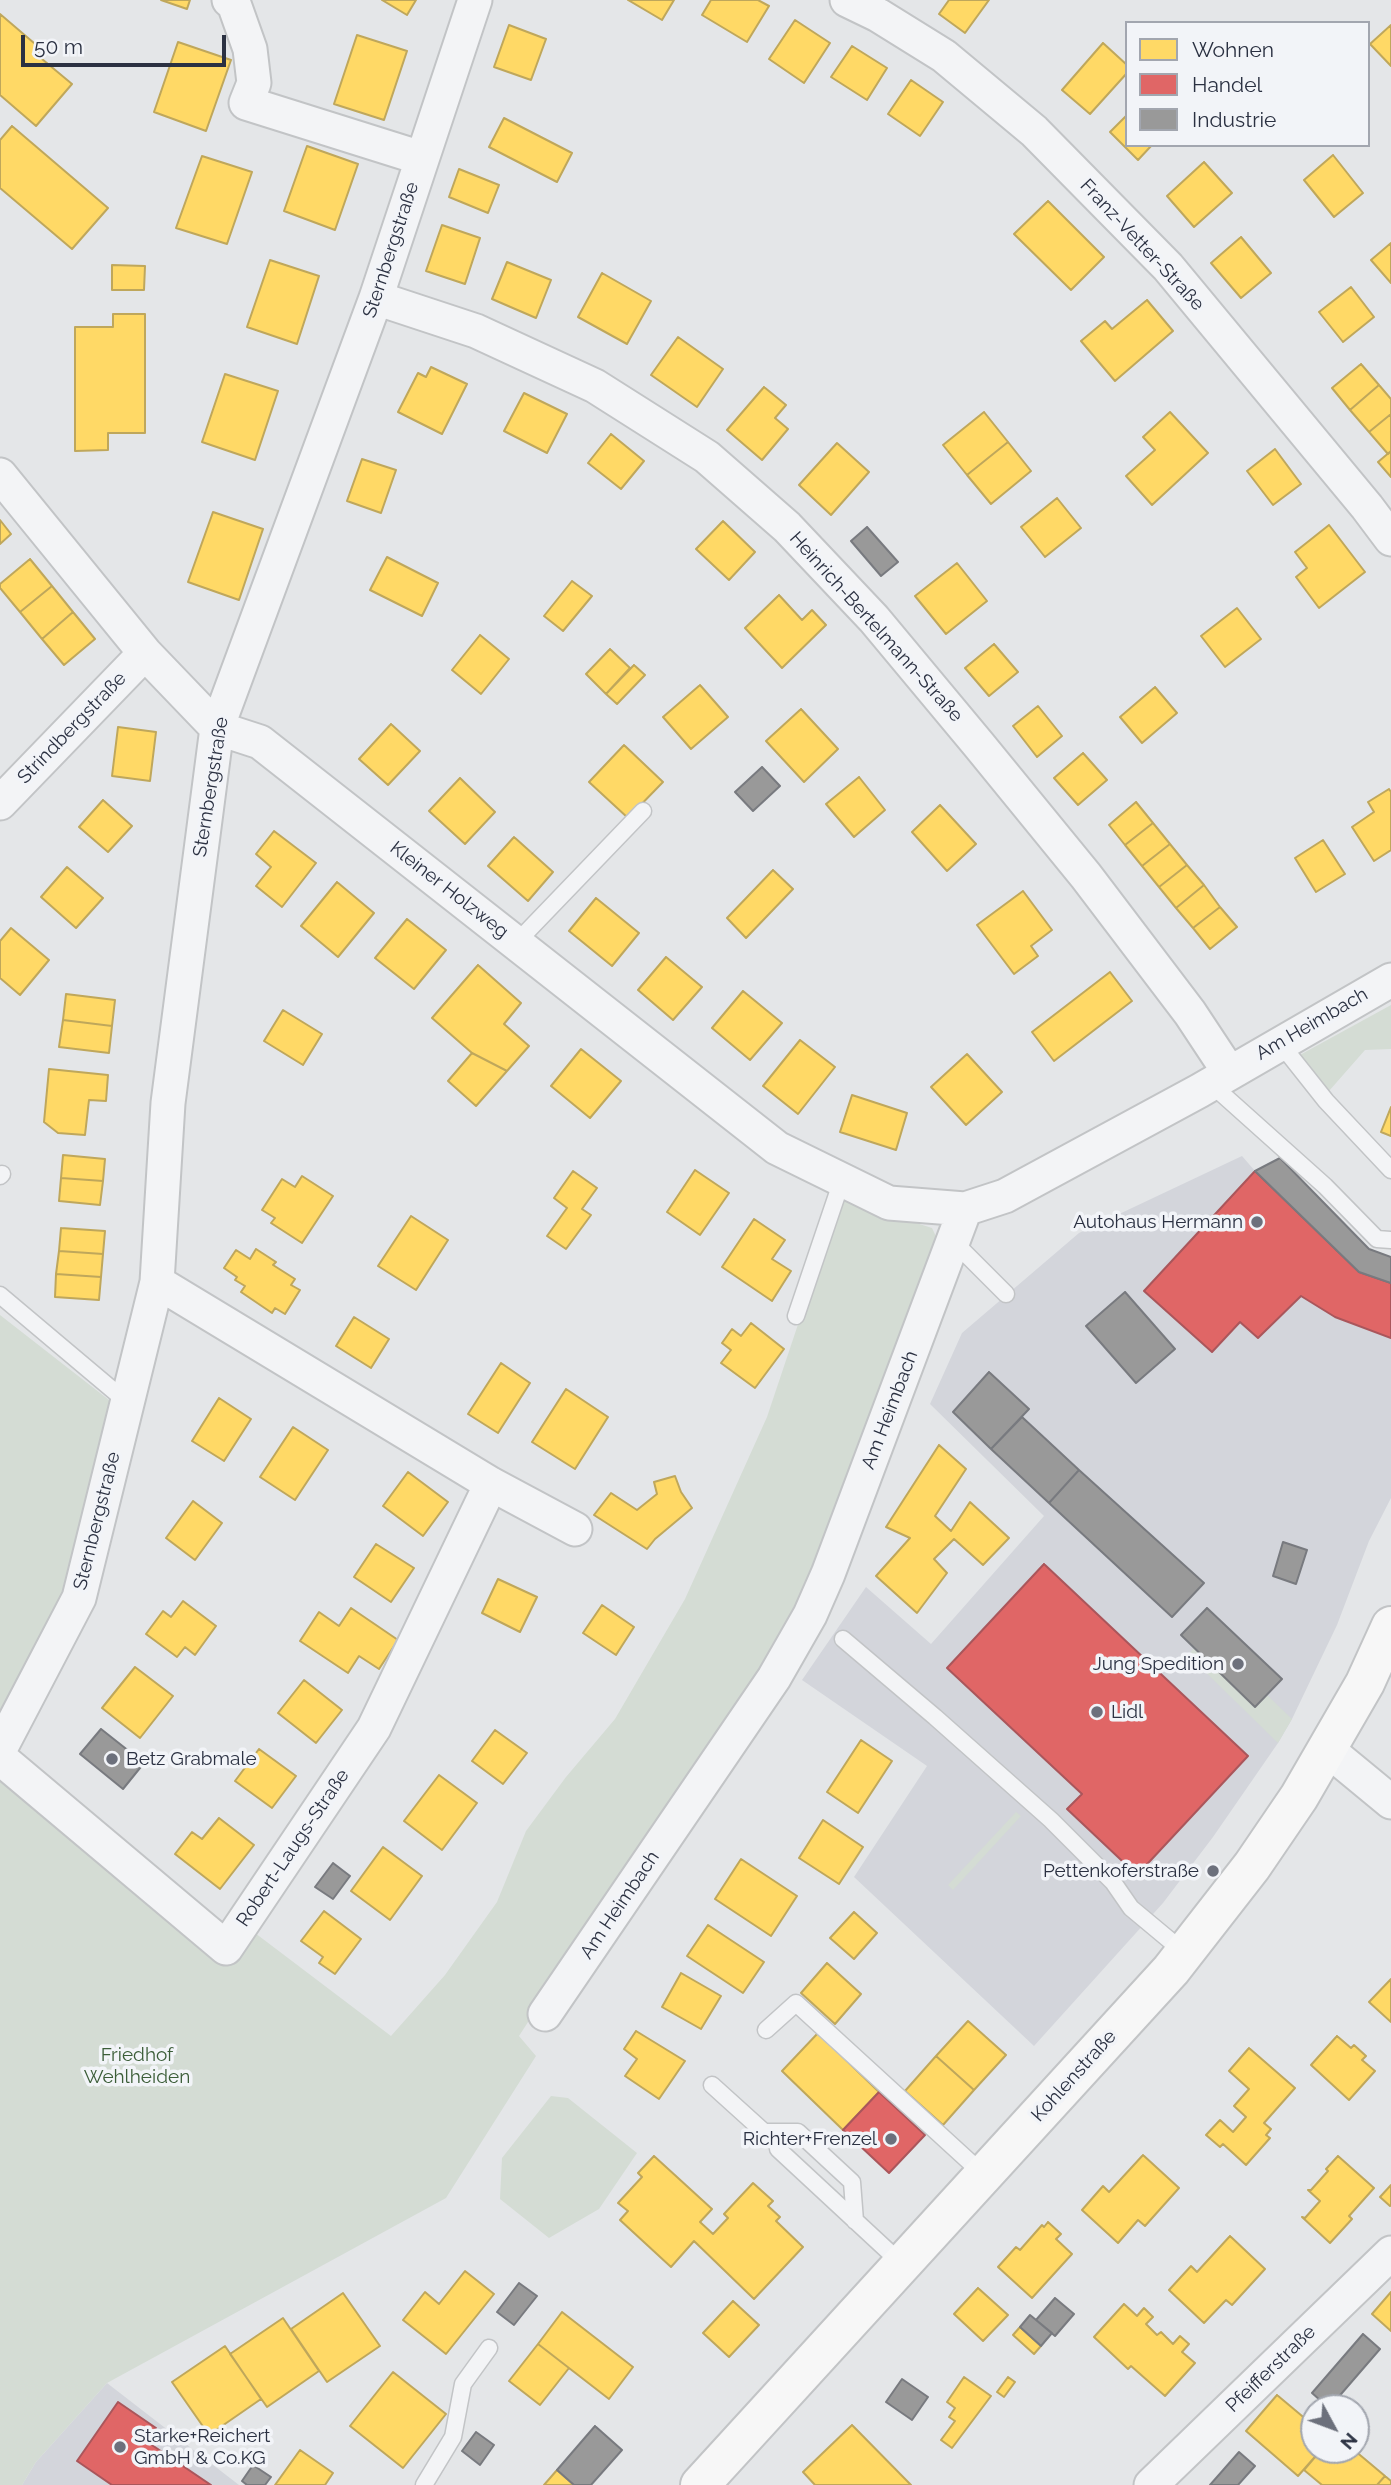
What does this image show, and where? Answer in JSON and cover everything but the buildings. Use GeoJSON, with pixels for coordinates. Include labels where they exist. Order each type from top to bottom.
{"type":"FeatureCollection","features":[{"type":"Feature","properties":{"kind":"main road","name":"Kohlenstraße"},"geometry":{"type":"LineString","coordinates":[[700,2485],[1185,1953],[1277,1831],[1328,1750],[1365,1683],[1391,1626]]}},
{"type":"Feature","properties":{"kind":"street","name":"Sternbergstraße"},"geometry":{"type":"LineString","coordinates":[[229,0],[234,4],[250,49],[254,83],[246,103],[421,158]]}},
{"type":"Feature","properties":{"kind":"street","name":"Sternbergstraße"},"geometry":{"type":"LineString","coordinates":[[0,1749],[79,1598],[157,1282],[168,1102],[217,728],[376,298],[475,0]]}},
{"type":"Feature","properties":{"kind":"street","name":"Franz-Vetter-Straße"},"geometry":{"type":"LineString","coordinates":[[847,0],[878,15],[944,56],[1034,131],[1168,267],[1391,539]]}},
{"type":"Feature","properties":{"kind":"street","name":"Heinrich-Bertelmann-Straße"},"geometry":{"type":"LineString","coordinates":[[376,298],[476,331],[595,386],[707,457],[788,527],[874,619],[1094,887],[1190,1013],[1220,1078]]}},
{"type":"Feature","properties":{"kind":"street","name":"Kleiner Holzweg"},"geometry":{"type":"LineString","coordinates":[[0,475],[145,653],[217,728],[260,743],[777,1148],[888,1203],[965,1209]]}},
{"type":"Feature","properties":{"kind":"street","name":"Strindbergstraße"},"geometry":{"type":"LineString","coordinates":[[0,803],[145,653]]}},
{"type":"Feature","properties":{"kind":"street","name":"Am Heimbach"},"geometry":{"type":"LineString","coordinates":[[545,2014],[774,1678],[810,1615],[828,1574],[965,1209],[1005,1196],[1220,1078],[1391,979]]}},
{"type":"Feature","properties":{"kind":"street"},"geometry":{"type":"LineString","coordinates":[[157,1282],[491,1484],[575,1529]]}},
{"type":"Feature","properties":{"kind":"street","name":"Robert-Laugs-Straße"},"geometry":{"type":"LineString","coordinates":[[0,1758],[226,1948],[374,1728],[491,1484]]}},
{"type":"Feature","properties":{"kind":"street"},"geometry":{"type":"LineString","coordinates":[[1328,1750],[1391,1802]]}},
{"type":"Feature","properties":{"kind":"street","name":"Pfeifferstraße"},"geometry":{"type":"LineString","coordinates":[[1151,2485],[1391,2253]]}},
{"type":"Feature","properties":{"kind":"lane"},"geometry":{"type":"LineString","coordinates":[[516,943],[643,811]]}},
{"type":"Feature","properties":{"kind":"lane"},"geometry":{"type":"LineString","coordinates":[[1280,1043],[1326,1101],[1391,1170]]}},
{"type":"Feature","properties":{"kind":"lane"},"geometry":{"type":"LineString","coordinates":[[1220,1078],[1286,1153],[1325,1186],[1377,1238],[1391,1240]]}},
{"type":"Feature","properties":{"kind":"lane"},"geometry":{"type":"LineString","coordinates":[[796,1316],[842,1180]]}},
{"type":"Feature","properties":{"kind":"lane"},"geometry":{"type":"LineString","coordinates":[[954,1242],[1006,1294]]}},
{"type":"Feature","properties":{"kind":"lane"},"geometry":{"type":"LineString","coordinates":[[0,1295],[127,1402]]}},
{"type":"Feature","properties":{"kind":"lane"},"geometry":{"type":"LineString","coordinates":[[843,1639],[1051,1820],[1113,1882],[1131,1908],[1185,1953]]}},
{"type":"Feature","properties":{"kind":"lane"},"geometry":{"type":"LineString","coordinates":[[766,2030],[796,2003],[984,2175]]}},
{"type":"Feature","properties":{"kind":"lane"},"geometry":{"type":"LineString","coordinates":[[712,2085],[764,2133],[798,2132],[852,2182],[855,2221]]}},
{"type":"Feature","properties":{"kind":"lane"},"geometry":{"type":"LineString","coordinates":[[778,2149],[902,2264]]}},
{"type":"Feature","properties":{"kind":"lane"},"geometry":{"type":"LineString","coordinates":[[424,2485],[453,2437],[463,2384],[489,2348]]}},
{"type":"Feature","properties":{"kind":"shaded area"},"geometry":{"type":"Polygon","coordinates":[[[1242,1156],[1359,1272],[1391,1283],[1391,1498],[1369,1541],[1337,1625],[1278,1743],[1163,1903],[1034,2046],[854,1877],[927,1766],[802,1680],[866,1587],[931,1644],[1044,1516],[930,1404],[962,1333],[1079,1233],[1242,1156]]]}},
{"type":"Feature","properties":{"kind":"shaded area"},"geometry":{"type":"Polygon","coordinates":[[[107,2383],[239,2485],[22,2485],[36,2462],[107,2383]]]}},
{"type":"Feature","properties":{"kind":"green space"},"geometry":{"type":"Polygon","coordinates":[[[1391,1005],[1391,1049],[1365,1050],[1329,1091],[1298,1056],[1391,1005]]]}},
{"type":"Feature","properties":{"kind":"green space","name":"Friedhof Wehlheiden"},"geometry":{"type":"Polygon","coordinates":[[[840,1199],[932,1228],[941,1247],[836,1525],[784,1638],[625,1872],[519,2036],[536,2056],[446,2198],[107,2383],[36,2462],[22,2485],[0,2485],[0,1782],[2,1779],[226,1962],[255,1933],[391,2036],[445,1975],[497,1902],[526,1831],[566,1777],[615,1719],[685,1599],[767,1417],[840,1199]]]}},
{"type":"Feature","properties":{"kind":"green space"},"geometry":{"type":"Polygon","coordinates":[[[0,1315],[118,1407],[68,1596],[0,1722],[0,1315]]]}},
{"type":"Feature","properties":{"kind":"green space"},"geometry":{"type":"Polygon","coordinates":[[[1194,1648],[1255,1706],[1267,1695],[1292,1719],[1278,1743],[1188,1655],[1194,1648]]]}},
{"type":"Feature","properties":{"kind":"green space"},"geometry":{"type":"Polygon","coordinates":[[[1016,1812],[1021,1816],[953,1890],[948,1885],[1016,1812]]]}},
{"type":"Feature","properties":{"kind":"green space"},"geometry":{"type":"Polygon","coordinates":[[[551,2096],[568,2098],[637,2153],[599,2209],[549,2238],[500,2199],[502,2158],[551,2096]]]}},
{"type":"Feature","properties":{"kind":"place","name":"Autohaus Hermann"},"geometry":{"type":"Point","coordinates":[1257,1222]}},
{"type":"Feature","properties":{"kind":"place","name":"Jung Spedition"},"geometry":{"type":"Point","coordinates":[1238,1664]}},
{"type":"Feature","properties":{"kind":"place","name":"Lidl"},"geometry":{"type":"Point","coordinates":[1097,1712]}},
{"type":"Feature","properties":{"kind":"place","name":"Betz Grabmale"},"geometry":{"type":"Point","coordinates":[112,1759]}},
{"type":"Feature","properties":{"kind":"place","name":"Pettenkoferstraße"},"geometry":{"type":"Point","coordinates":[1213,1871]}},
{"type":"Feature","properties":{"kind":"place","name":"Richter+Frenzel"},"geometry":{"type":"Point","coordinates":[891,2139]}},
{"type":"Feature","properties":{"kind":"place","name":"Starke+Reichert GmbH & Co.KG"},"geometry":{"type":"Point","coordinates":[120,2447]}}]}
